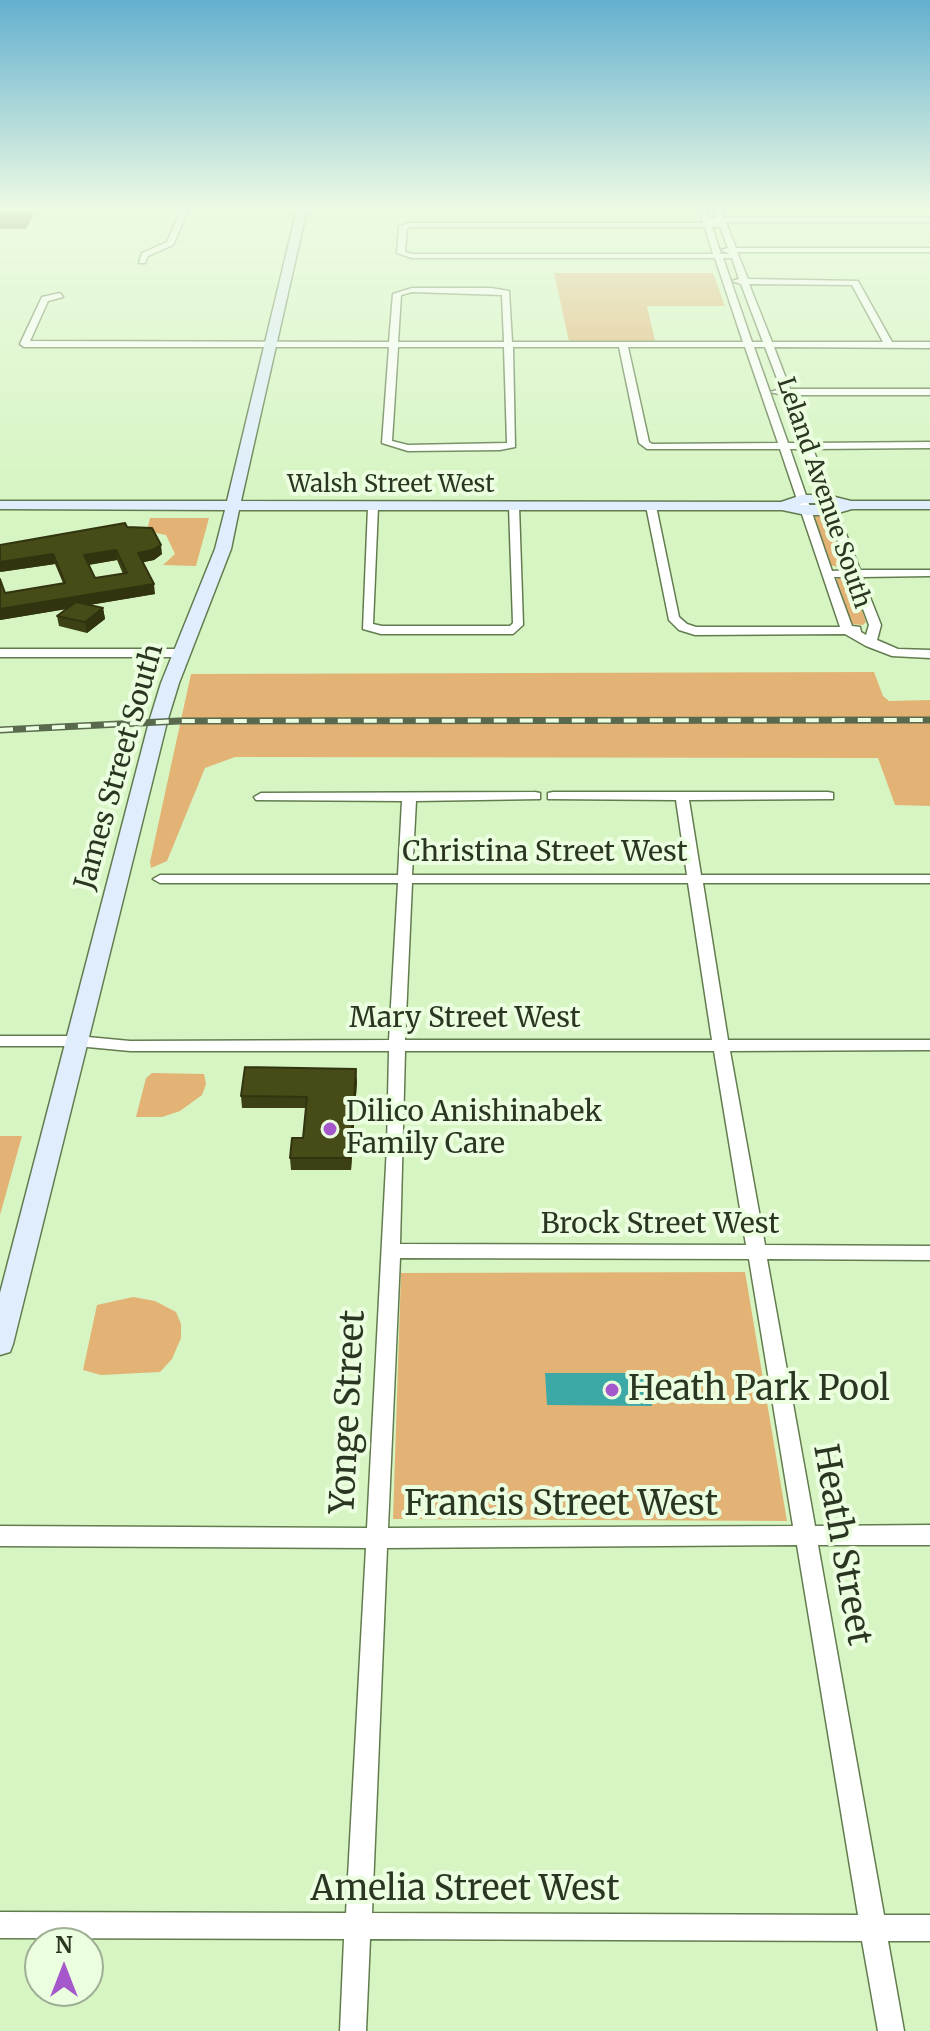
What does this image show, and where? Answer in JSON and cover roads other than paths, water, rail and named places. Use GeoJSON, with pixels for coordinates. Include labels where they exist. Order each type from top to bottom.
{"type":"FeatureCollection","features":[{"type":"Feature","properties":{"kind":"street"},"geometry":{"type":"LineString","coordinates":[[43,304],[24,344],[930,345]]}},
{"type":"Feature","properties":{"kind":"street","name":"James Street South"},"geometry":{"type":"LineString","coordinates":[[0,1344],[157,729],[181,653],[215,572],[281,304]]}},
{"type":"Feature","properties":{"kind":"street"},"geometry":{"type":"LineString","coordinates":[[397,304],[386,440],[391,446],[408,448],[512,445],[506,304]]}},
{"type":"Feature","properties":{"kind":"street","name":"Leland Avenue South"},"geometry":{"type":"LineString","coordinates":[[734,304],[847,630]]}},
{"type":"Feature","properties":{"kind":"street","name":"Leland Avenue South"},"geometry":{"type":"LineString","coordinates":[[752,304],[875,625],[872,636],[896,653],[925,654]]}},
{"type":"Feature","properties":{"kind":"street"},"geometry":{"type":"LineString","coordinates":[[866,304],[889,345]]}},
{"type":"Feature","properties":{"kind":"street"},"geometry":{"type":"LineString","coordinates":[[623,345],[646,445],[656,449],[930,445]]}},
{"type":"Feature","properties":{"kind":"street"},"geometry":{"type":"LineString","coordinates":[[765,392],[930,392]]}},
{"type":"Feature","properties":{"kind":"street","name":"Walsh Street West"},"geometry":{"type":"LineString","coordinates":[[0,505],[930,505]]}},
{"type":"Feature","properties":{"kind":"street"},"geometry":{"type":"LineString","coordinates":[[373,507],[367,626],[381,630],[513,630],[519,623],[514,506]]}},
{"type":"Feature","properties":{"kind":"street"},"geometry":{"type":"LineString","coordinates":[[651,506],[673,618],[683,627],[695,631],[847,630],[872,636]]}},
{"type":"Feature","properties":{"kind":"street"},"geometry":{"type":"LineString","coordinates":[[827,574],[930,573]]}},
{"type":"Feature","properties":{"kind":"street"},"geometry":{"type":"LineString","coordinates":[[0,653],[181,653]]}},
{"type":"Feature","properties":{"kind":"street","name":"Yonge Street"},"geometry":{"type":"LineString","coordinates":[[353,2031],[396,1146],[397,1045],[409,796]]}},
{"type":"Feature","properties":{"kind":"street"},"geometry":{"type":"LineString","coordinates":[[261,797],[535,796]]}},
{"type":"Feature","properties":{"kind":"street"},"geometry":{"type":"LineString","coordinates":[[553,796],[828,796]]}},
{"type":"Feature","properties":{"kind":"street","name":"Heath Street"},"geometry":{"type":"LineString","coordinates":[[682,797],[721,1045],[891,2031]]}},
{"type":"Feature","properties":{"kind":"street","name":"Christina Street West"},"geometry":{"type":"LineString","coordinates":[[160,879],[930,879]]}},
{"type":"Feature","properties":{"kind":"street","name":"Mary Street West"},"geometry":{"type":"LineString","coordinates":[[0,1041],[77,1041],[130,1046],[930,1045]]}},
{"type":"Feature","properties":{"kind":"street","name":"Brock Street West"},"geometry":{"type":"LineString","coordinates":[[390,1251],[930,1253]]}},
{"type":"Feature","properties":{"kind":"street","name":"Francis Street West"},"geometry":{"type":"LineString","coordinates":[[0,1536],[375,1538],[930,1535]]}},
{"type":"Feature","properties":{"kind":"street","name":"Amelia Street West"},"geometry":{"type":"LineString","coordinates":[[0,1925],[930,1928]]}},
{"type":"Feature","properties":{"kind":"water"},"geometry":{"type":"Polygon","coordinates":[[[545,1373],[649,1373],[652,1406],[547,1405],[545,1373]]]}},
{"type":"Feature","properties":{"kind":"railway"},"geometry":{"type":"LineString","coordinates":[[0,730],[179,721],[930,720]]}},
{"type":"Feature","properties":{"kind":"place","name":"Dilico Anishinabek Family Care"},"geometry":{"type":"Point","coordinates":[330,1129]}},
{"type":"Feature","properties":{"kind":"place","name":"Heath Park Pool"},"geometry":{"type":"Point","coordinates":[612,1390]}}]}
